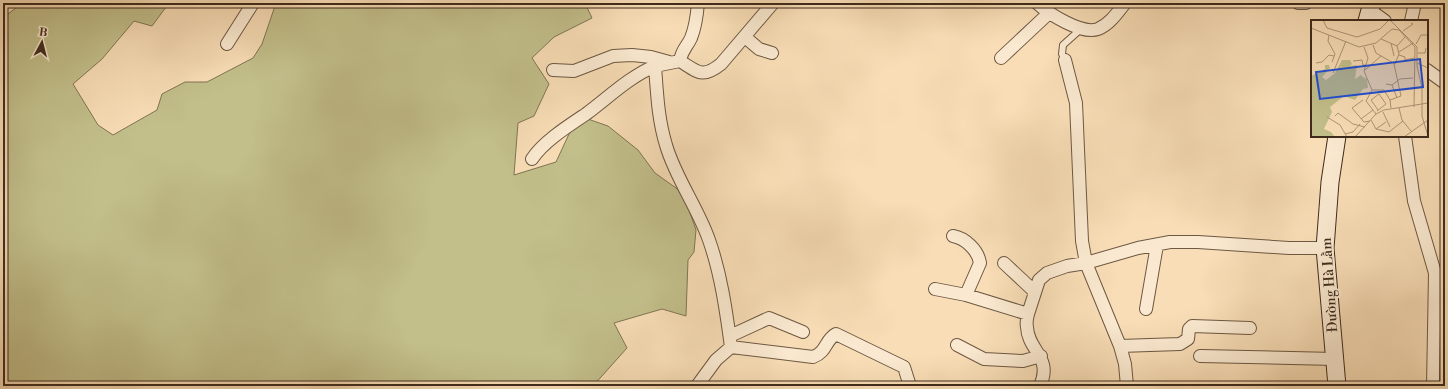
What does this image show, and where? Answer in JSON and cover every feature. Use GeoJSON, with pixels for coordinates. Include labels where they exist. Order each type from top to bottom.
{"type":"FeatureCollection","features":[{"type":"Feature","properties":{"kind":"main road","name":"Đường Hà Lầm"},"geometry":{"type":"LineString","coordinates":[[1337,137],[1330,182],[1326,248],[1337,386]]}},
{"type":"Feature","properties":{"kind":"street"},"geometry":{"type":"LineString","coordinates":[[228,44],[253,3]]}},
{"type":"Feature","properties":{"kind":"street"},"geometry":{"type":"LineString","coordinates":[[532,159],[538,149],[639,73],[655,66],[675,61],[693,33],[698,3]]}},
{"type":"Feature","properties":{"kind":"street"},"geometry":{"type":"LineString","coordinates":[[553,70],[574,71],[613,56],[632,55],[675,61],[701,73],[710,72],[721,64],[773,3]]}},
{"type":"Feature","properties":{"kind":"street"},"geometry":{"type":"LineString","coordinates":[[1037,3],[1049,13],[1064,22],[1082,28],[1097,29],[1106,25],[1115,16],[1124,3]]}},
{"type":"Feature","properties":{"kind":"street"},"geometry":{"type":"LineString","coordinates":[[1298,3],[1306,3]]}},
{"type":"Feature","properties":{"kind":"street"},"geometry":{"type":"LineString","coordinates":[[1411,20],[1415,3]]}},
{"type":"Feature","properties":{"kind":"street"},"geometry":{"type":"LineString","coordinates":[[1370,11],[1384,20]]}},
{"type":"Feature","properties":{"kind":"street"},"geometry":{"type":"LineString","coordinates":[[1001,58],[1049,13]]}},
{"type":"Feature","properties":{"kind":"street"},"geometry":{"type":"LineString","coordinates":[[745,37],[759,49],[772,53]]}},
{"type":"Feature","properties":{"kind":"street"},"geometry":{"type":"LineString","coordinates":[[1065,60],[1076,103],[1082,241],[1086,263],[1120,346],[1125,364],[1127,386]]}},
{"type":"Feature","properties":{"kind":"street"},"geometry":{"type":"LineString","coordinates":[[655,66],[659,115],[666,146],[708,239],[724,294],[730,342]]}},
{"type":"Feature","properties":{"kind":"street"},"geometry":{"type":"LineString","coordinates":[[1428,71],[1445,83]]}},
{"type":"Feature","properties":{"kind":"street"},"geometry":{"type":"LineString","coordinates":[[1405,137],[1414,201],[1435,273],[1433,386]]}},
{"type":"Feature","properties":{"kind":"street"},"geometry":{"type":"LineString","coordinates":[[952,236],[961,237],[969,244],[980,258],[980,263],[966,295]]}},
{"type":"Feature","properties":{"kind":"street"},"geometry":{"type":"LineString","coordinates":[[1040,386],[1044,379],[1045,367],[1041,356],[1026,328],[1028,314],[1039,280],[1047,273],[1067,266],[1086,263],[1170,242],[1198,242],[1288,248],[1326,248]]}},
{"type":"Feature","properties":{"kind":"street"},"geometry":{"type":"LineString","coordinates":[[1146,309],[1157,245]]}},
{"type":"Feature","properties":{"kind":"street"},"geometry":{"type":"LineString","coordinates":[[1004,263],[1035,292]]}},
{"type":"Feature","properties":{"kind":"street"},"geometry":{"type":"LineString","coordinates":[[935,289],[966,295],[1024,315],[1028,314]]}},
{"type":"Feature","properties":{"kind":"street"},"geometry":{"type":"LineString","coordinates":[[697,386],[730,342],[769,318],[804,332]]}},
{"type":"Feature","properties":{"kind":"street"},"geometry":{"type":"LineString","coordinates":[[1120,346],[1180,344],[1188,339],[1189,329],[1192,326],[1250,328]]}},
{"type":"Feature","properties":{"kind":"street"},"geometry":{"type":"LineString","coordinates":[[730,342],[813,357],[822,352],[832,336],[836,334],[904,367],[910,386]]}},
{"type":"Feature","properties":{"kind":"street"},"geometry":{"type":"LineString","coordinates":[[957,345],[984,359],[1023,361],[1041,356]]}},
{"type":"Feature","properties":{"kind":"street"},"geometry":{"type":"LineString","coordinates":[[1200,356],[1335,359]]}},
{"type":"Feature","properties":{"kind":"lane"},"geometry":{"type":"LineString","coordinates":[[1065,60],[1062,54],[1063,45],[1082,28]]}},
{"type":"Feature","properties":{"kind":"shaded area"},"geometry":{"type":"Polygon","coordinates":[[[22,3],[169,3],[152,26],[134,21],[102,59],[73,84],[98,125],[113,135],[157,110],[162,94],[185,82],[207,82],[253,58],[262,44],[276,3],[585,3],[592,18],[554,37],[532,58],[549,84],[534,116],[518,123],[514,175],[556,162],[569,134],[582,117],[608,126],[638,150],[655,173],[683,193],[696,230],[694,252],[688,260],[686,316],[662,309],[614,323],[627,348],[593,386],[344,386],[340,382],[334,386],[3,386],[3,18],[22,3]]]}}]}
